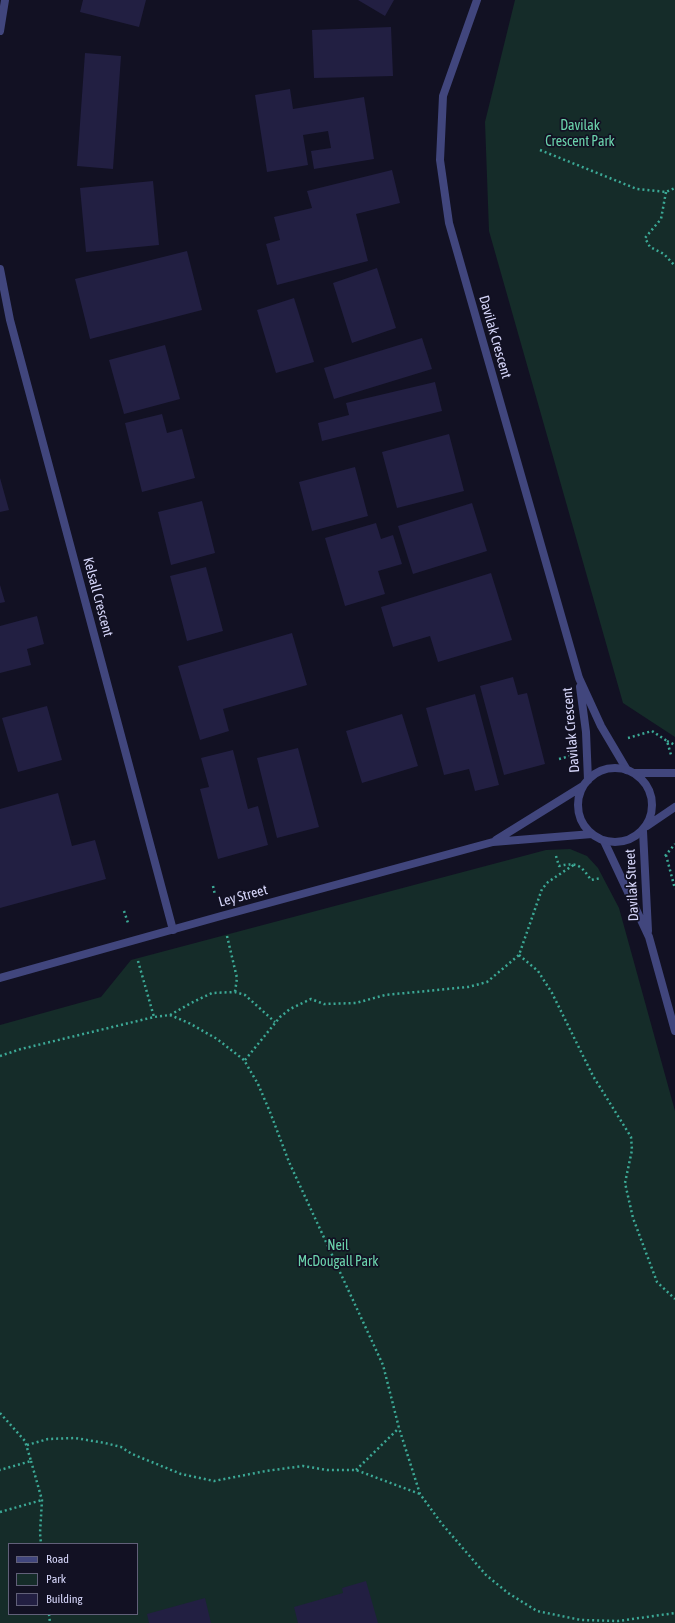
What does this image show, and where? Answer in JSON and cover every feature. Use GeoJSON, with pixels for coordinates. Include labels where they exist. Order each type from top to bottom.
{"type":"FeatureCollection","features":[{"type":"Feature","properties":{"kind":"street"},"geometry":{"type":"LineString","coordinates":[[0,31],[5,0]]}},
{"type":"Feature","properties":{"kind":"street","name":"Davilak Crescent"},"geometry":{"type":"LineString","coordinates":[[476,0],[443,96],[440,160],[449,223],[579,678],[586,732],[585,783]]}},
{"type":"Feature","properties":{"kind":"street","name":"Kelsall Crescent"},"geometry":{"type":"LineString","coordinates":[[0,270],[10,320],[173,930]]}},
{"type":"Feature","properties":{"kind":"street","name":"Davilak Crescent"},"geometry":{"type":"LineString","coordinates":[[579,678],[601,726],[631,772]]}},
{"type":"Feature","properties":{"kind":"street","name":"Ley Street"},"geometry":{"type":"LineString","coordinates":[[493,842],[585,783],[594,774],[610,768],[631,772],[675,773]]}},
{"type":"Feature","properties":{"kind":"street"},"geometry":{"type":"LineString","coordinates":[[631,772],[646,784],[652,797],[652,812],[644,829]]}},
{"type":"Feature","properties":{"kind":"street"},"geometry":{"type":"LineString","coordinates":[[585,783],[578,802],[578,814],[583,824],[592,834],[604,841],[622,842],[633,838],[675,807]]}},
{"type":"Feature","properties":{"kind":"street","name":"Davilak Street"},"geometry":{"type":"LineString","coordinates":[[644,829],[648,937]]}},
{"type":"Feature","properties":{"kind":"street","name":"Ley Street"},"geometry":{"type":"LineString","coordinates":[[0,978],[493,842],[592,834]]}},
{"type":"Feature","properties":{"kind":"street","name":"Davilak Street"},"geometry":{"type":"LineString","coordinates":[[604,841],[648,937],[675,1032]]}},
{"type":"Feature","properties":{"kind":"path"},"geometry":{"type":"LineString","coordinates":[[540,150],[637,189],[666,192],[675,188]]}},
{"type":"Feature","properties":{"kind":"path"},"geometry":{"type":"LineString","coordinates":[[666,192],[661,219],[645,238],[650,247],[664,254],[675,266]]}},
{"type":"Feature","properties":{"kind":"path"},"geometry":{"type":"LineString","coordinates":[[667,741],[675,745]]}},
{"type":"Feature","properties":{"kind":"path"},"geometry":{"type":"LineString","coordinates":[[661,860],[675,844]]}},
{"type":"Feature","properties":{"kind":"path"},"geometry":{"type":"LineString","coordinates":[[554,852],[559,866],[575,864],[580,866],[591,880],[601,878]]}},
{"type":"Feature","properties":{"kind":"path"},"geometry":{"type":"LineString","coordinates":[[666,855],[675,889]]}},
{"type":"Feature","properties":{"kind":"path"},"geometry":{"type":"LineString","coordinates":[[244,1060],[274,1022],[290,1009],[311,1000],[324,1004],[356,1003],[385,996],[468,987],[487,982],[519,955],[542,889],[548,882],[575,864]]}},
{"type":"Feature","properties":{"kind":"path"},"geometry":{"type":"LineString","coordinates":[[213,886],[215,895]]}},
{"type":"Feature","properties":{"kind":"path"},"geometry":{"type":"LineString","coordinates":[[124,911],[128,923]]}},
{"type":"Feature","properties":{"kind":"path"},"geometry":{"type":"LineString","coordinates":[[227,936],[237,978],[235,992]]}},
{"type":"Feature","properties":{"kind":"path"},"geometry":{"type":"LineString","coordinates":[[519,955],[538,971],[552,993],[593,1076],[631,1137],[632,1150],[625,1183],[633,1218],[657,1282],[675,1299]]}},
{"type":"Feature","properties":{"kind":"path"},"geometry":{"type":"LineString","coordinates":[[138,961],[154,1016]]}},
{"type":"Feature","properties":{"kind":"path"},"geometry":{"type":"LineString","coordinates":[[0,1056],[28,1047],[154,1016],[170,1014],[212,993],[235,992],[245,995],[274,1022]]}},
{"type":"Feature","properties":{"kind":"path"},"geometry":{"type":"LineString","coordinates":[[170,1014],[217,1039],[244,1060],[261,1091],[289,1162],[383,1365],[399,1428],[420,1494],[442,1524],[486,1575],[508,1593],[537,1611],[581,1620],[618,1621],[675,1613]]}},
{"type":"Feature","properties":{"kind":"path"},"geometry":{"type":"LineString","coordinates":[[0,1413],[27,1445],[42,1500],[41,1543]]}},
{"type":"Feature","properties":{"kind":"path"},"geometry":{"type":"LineString","coordinates":[[356,1470],[399,1428]]}},
{"type":"Feature","properties":{"kind":"path"},"geometry":{"type":"LineString","coordinates":[[27,1445],[48,1439],[75,1438],[105,1443],[121,1447],[132,1454],[181,1474],[214,1481],[266,1471],[303,1466],[327,1470],[356,1470],[420,1494]]}},
{"type":"Feature","properties":{"kind":"path"},"geometry":{"type":"LineString","coordinates":[[0,1470],[31,1461]]}},
{"type":"Feature","properties":{"kind":"path"},"geometry":{"type":"LineString","coordinates":[[0,1512],[42,1500]]}},
{"type":"Feature","properties":{"kind":"green space","name":"Davilak Crescent Park"},"geometry":{"type":"Polygon","coordinates":[[[515,0],[675,0],[675,737],[623,703],[489,231],[485,122],[515,0]]]}},
{"type":"Feature","properties":{"kind":"green space","name":"Neil McDougall Park"},"geometry":{"type":"Polygon","coordinates":[[[570,849],[587,856],[598,868],[619,908],[675,1111],[675,1623],[0,1623],[0,1025],[101,997],[131,960],[546,850],[570,849]]]}},
{"type":"Feature","properties":{"kind":"building"},"geometry":{"type":"Polygon","coordinates":[[[83,0],[146,0],[139,27],[80,12],[83,0]]]}},
{"type":"Feature","properties":{"kind":"building"},"geometry":{"type":"Polygon","coordinates":[[[358,0],[394,0],[385,16],[358,0]]]}},
{"type":"Feature","properties":{"kind":"building"},"geometry":{"type":"Polygon","coordinates":[[[391,27],[393,76],[314,78],[312,30],[391,27]]]}},
{"type":"Feature","properties":{"kind":"building"},"geometry":{"type":"Polygon","coordinates":[[[85,53],[121,56],[113,169],[77,166],[85,53]]]}},
{"type":"Feature","properties":{"kind":"building"},"geometry":{"type":"Polygon","coordinates":[[[290,89],[293,109],[364,97],[374,159],[314,169],[311,151],[331,148],[328,131],[303,135],[308,165],[267,172],[255,95],[290,89]]]}},
{"type":"Feature","properties":{"kind":"building"},"geometry":{"type":"Polygon","coordinates":[[[392,170],[400,203],[356,214],[368,261],[277,285],[266,244],[280,240],[274,217],[312,208],[307,191],[392,170]]]}},
{"type":"Feature","properties":{"kind":"building"},"geometry":{"type":"Polygon","coordinates":[[[153,181],[159,245],[86,252],[80,188],[153,181]]]}},
{"type":"Feature","properties":{"kind":"building"},"geometry":{"type":"Polygon","coordinates":[[[187,251],[202,310],[90,339],[75,279],[187,251]]]}},
{"type":"Feature","properties":{"kind":"building"},"geometry":{"type":"Polygon","coordinates":[[[377,268],[396,328],[352,343],[333,283],[377,268]]]}},
{"type":"Feature","properties":{"kind":"building"},"geometry":{"type":"Polygon","coordinates":[[[294,298],[314,362],[276,373],[257,310],[294,298]]]}},
{"type":"Feature","properties":{"kind":"building"},"geometry":{"type":"Polygon","coordinates":[[[422,338],[432,369],[334,399],[324,368],[422,338]]]}},
{"type":"Feature","properties":{"kind":"building"},"geometry":{"type":"Polygon","coordinates":[[[165,345],[180,399],[124,414],[109,360],[165,345]]]}},
{"type":"Feature","properties":{"kind":"building"},"geometry":{"type":"Polygon","coordinates":[[[435,382],[442,411],[322,441],[318,423],[349,415],[346,403],[435,382]]]}},
{"type":"Feature","properties":{"kind":"building"},"geometry":{"type":"Polygon","coordinates":[[[162,414],[167,433],[182,429],[195,478],[142,492],[125,423],[162,414]]]}},
{"type":"Feature","properties":{"kind":"building"},"geometry":{"type":"Polygon","coordinates":[[[449,434],[464,491],[397,508],[382,452],[449,434]]]}},
{"type":"Feature","properties":{"kind":"building"},"geometry":{"type":"Polygon","coordinates":[[[355,467],[368,516],[312,531],[299,482],[355,467]]]}},
{"type":"Feature","properties":{"kind":"building"},"geometry":{"type":"Polygon","coordinates":[[[0,478],[9,510],[0,512],[0,478]]]}},
{"type":"Feature","properties":{"kind":"building"},"geometry":{"type":"Polygon","coordinates":[[[202,501],[215,553],[171,565],[158,512],[202,501]]]}},
{"type":"Feature","properties":{"kind":"building"},"geometry":{"type":"Polygon","coordinates":[[[472,503],[487,551],[413,574],[398,526],[472,503]]]}},
{"type":"Feature","properties":{"kind":"building"},"geometry":{"type":"Polygon","coordinates":[[[376,523],[381,539],[393,535],[402,564],[378,571],[385,594],[345,606],[325,538],[376,523]]]}},
{"type":"Feature","properties":{"kind":"building"},"geometry":{"type":"Polygon","coordinates":[[[206,567],[223,631],[187,641],[170,576],[206,567]]]}},
{"type":"Feature","properties":{"kind":"building"},"geometry":{"type":"Polygon","coordinates":[[[491,573],[512,640],[438,662],[430,636],[393,647],[381,607],[491,573]]]}},
{"type":"Feature","properties":{"kind":"building"},"geometry":{"type":"Polygon","coordinates":[[[0,585],[5,602],[0,603],[0,585]]]}},
{"type":"Feature","properties":{"kind":"building"},"geometry":{"type":"Polygon","coordinates":[[[37,616],[44,644],[27,649],[31,665],[0,673],[0,626],[37,616]]]}},
{"type":"Feature","properties":{"kind":"building"},"geometry":{"type":"Polygon","coordinates":[[[292,633],[307,685],[223,709],[229,731],[200,740],[178,666],[292,633]]]}},
{"type":"Feature","properties":{"kind":"building"},"geometry":{"type":"Polygon","coordinates":[[[513,677],[518,695],[527,693],[545,764],[504,775],[480,686],[513,677]]]}},
{"type":"Feature","properties":{"kind":"building"},"geometry":{"type":"Polygon","coordinates":[[[475,694],[499,785],[475,791],[469,769],[444,775],[426,708],[475,694]]]}},
{"type":"Feature","properties":{"kind":"building"},"geometry":{"type":"Polygon","coordinates":[[[47,706],[62,760],[18,772],[2,718],[47,706]]]}},
{"type":"Feature","properties":{"kind":"building"},"geometry":{"type":"Polygon","coordinates":[[[402,714],[418,766],[362,783],[346,731],[402,714]]]}},
{"type":"Feature","properties":{"kind":"building"},"geometry":{"type":"Polygon","coordinates":[[[298,748],[319,827],[277,838],[257,758],[298,748]]]}},
{"type":"Feature","properties":{"kind":"building"},"geometry":{"type":"Polygon","coordinates":[[[233,750],[248,809],[258,806],[268,845],[218,859],[200,789],[209,787],[201,758],[233,750]]]}},
{"type":"Feature","properties":{"kind":"building"},"geometry":{"type":"Polygon","coordinates":[[[58,793],[72,846],[95,840],[106,879],[0,908],[0,809],[58,793]]]}},
{"type":"Feature","properties":{"kind":"building"},"geometry":{"type":"Polygon","coordinates":[[[366,1581],[378,1623],[298,1623],[294,1607],[343,1593],[342,1588],[366,1581]]]}},
{"type":"Feature","properties":{"kind":"building"},"geometry":{"type":"Polygon","coordinates":[[[205,1598],[211,1623],[149,1623],[147,1614],[205,1598]]]}}]}
